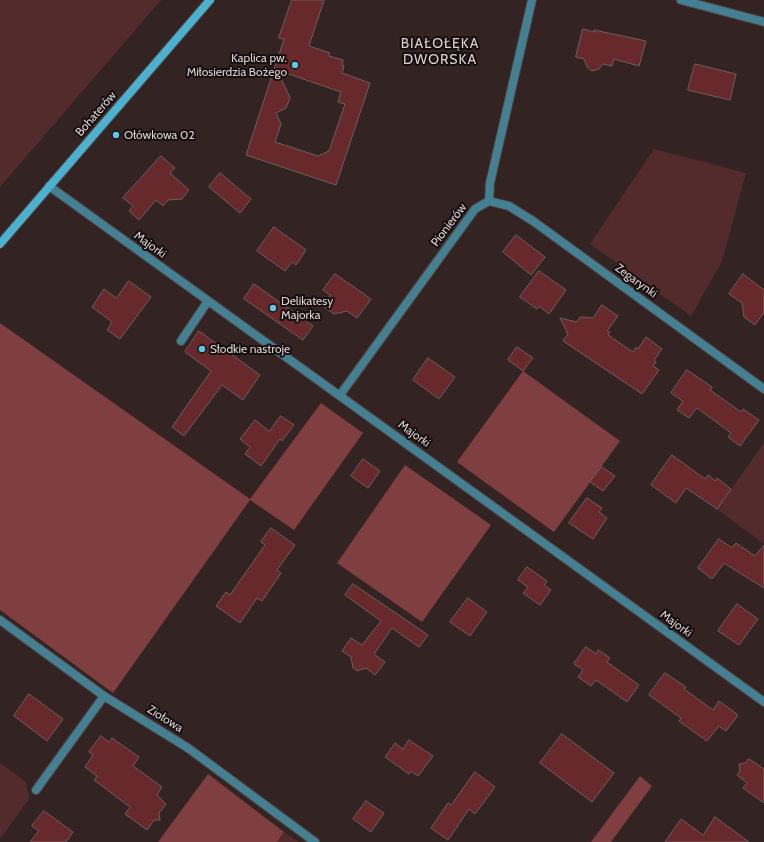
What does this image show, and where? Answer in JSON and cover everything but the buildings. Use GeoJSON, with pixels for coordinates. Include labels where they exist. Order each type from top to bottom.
{"type":"FeatureCollection","features":[{"type":"Feature","properties":{"kind":"street","name":"Bohaterów"},"geometry":{"type":"LineString","coordinates":[[0,244],[210,0]]}},
{"type":"Feature","properties":{"kind":"street"},"geometry":{"type":"LineString","coordinates":[[489,201],[490,183],[532,0]]}},
{"type":"Feature","properties":{"kind":"street"},"geometry":{"type":"LineString","coordinates":[[681,0],[764,22]]}},
{"type":"Feature","properties":{"kind":"street","name":"Majorki"},"geometry":{"type":"LineString","coordinates":[[49,186],[764,702]]}},
{"type":"Feature","properties":{"kind":"street","name":"Zegarynki"},"geometry":{"type":"LineString","coordinates":[[489,201],[509,206],[533,222],[764,388]]}},
{"type":"Feature","properties":{"kind":"street","name":"Pionierów"},"geometry":{"type":"LineString","coordinates":[[340,396],[475,208],[489,201]]}},
{"type":"Feature","properties":{"kind":"street"},"geometry":{"type":"LineString","coordinates":[[181,341],[208,301]]}},
{"type":"Feature","properties":{"kind":"street","name":"Ziołowa"},"geometry":{"type":"LineString","coordinates":[[0,620],[104,696],[188,748],[315,842]]}},
{"type":"Feature","properties":{"kind":"street"},"geometry":{"type":"LineString","coordinates":[[36,790],[104,696]]}},
{"type":"Feature","properties":{"kind":"shaded area"},"geometry":{"type":"Polygon","coordinates":[[[0,0],[161,0],[0,187],[0,0]]]}},
{"type":"Feature","properties":{"kind":"shaded area"},"geometry":{"type":"Polygon","coordinates":[[[654,149],[746,173],[722,261],[691,316],[590,244],[654,149]]]}},
{"type":"Feature","properties":{"kind":"shaded area"},"geometry":{"type":"Polygon","coordinates":[[[0,323],[250,499],[321,403],[363,433],[294,530],[250,500],[113,693],[0,610],[0,323]]]}},
{"type":"Feature","properties":{"kind":"shaded area"},"geometry":{"type":"Polygon","coordinates":[[[523,371],[620,441],[554,532],[457,462],[523,371]]]}},
{"type":"Feature","properties":{"kind":"shaded area"},"geometry":{"type":"Polygon","coordinates":[[[764,443],[764,544],[717,509],[764,443]]]}},
{"type":"Feature","properties":{"kind":"shaded area"},"geometry":{"type":"Polygon","coordinates":[[[405,465],[491,525],[422,622],[337,563],[405,465]]]}},
{"type":"Feature","properties":{"kind":"shaded area"},"geometry":{"type":"Polygon","coordinates":[[[0,763],[26,782],[29,799],[0,839],[0,763]]]}},
{"type":"Feature","properties":{"kind":"shaded area"},"geometry":{"type":"Polygon","coordinates":[[[208,774],[284,832],[277,842],[158,842],[208,774]]]}},
{"type":"Feature","properties":{"kind":"shaded area"},"geometry":{"type":"Polygon","coordinates":[[[640,776],[652,786],[611,842],[591,842],[640,776]]]}},
{"type":"Feature","properties":{"kind":"shaded area"},"geometry":{"type":"Polygon","coordinates":[[[284,832],[299,842],[277,842],[284,832]]]}},
{"type":"Feature","properties":{"kind":"place","name":"Kaplica pw. Miłosierdzia Bożego"},"geometry":{"type":"Point","coordinates":[295,65]}},
{"type":"Feature","properties":{"kind":"place","name":"Ołówkowa 02"},"geometry":{"type":"Point","coordinates":[116,135]}},
{"type":"Feature","properties":{"kind":"place","name":"Delikatesy Majorka"},"geometry":{"type":"Point","coordinates":[273,308]}},
{"type":"Feature","properties":{"kind":"place","name":"Słodkie nastroje"},"geometry":{"type":"Point","coordinates":[202,349]}},
{"type":"Feature","properties":{"kind":"district","name":"BIAŁOŁĘKA DWORSKA"},"geometry":{"type":"Point","coordinates":[440,52]}}]}
